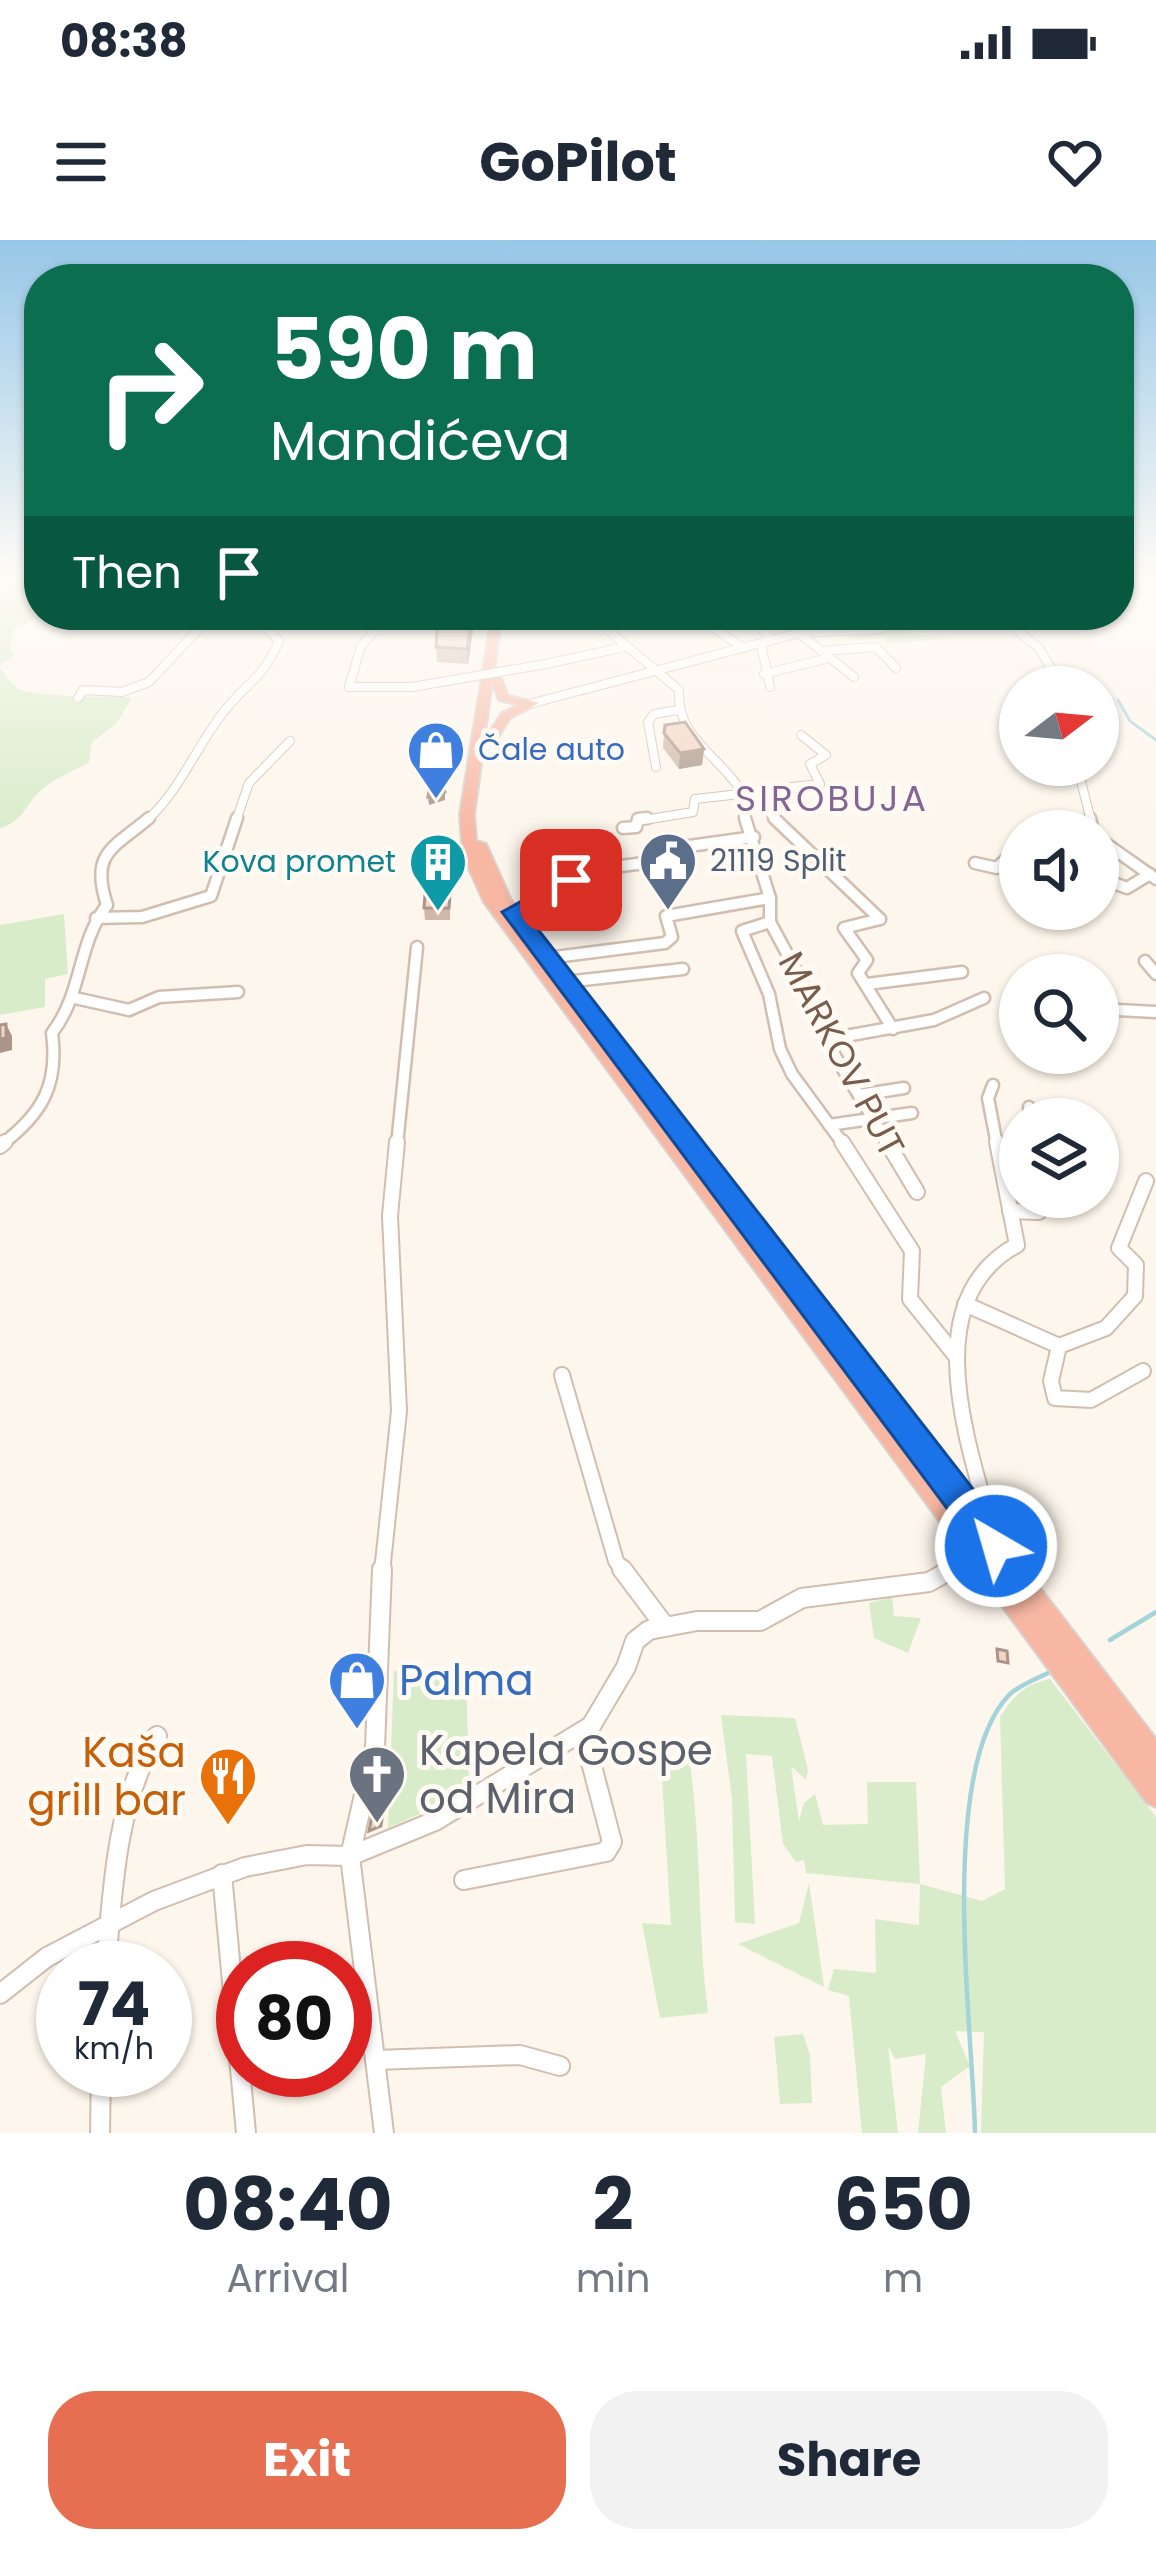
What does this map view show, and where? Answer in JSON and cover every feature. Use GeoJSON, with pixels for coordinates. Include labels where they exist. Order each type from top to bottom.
{"type":"FeatureCollection","features":[{"type":"Feature","properties":{"kind":"highway"},"geometry":{"type":"LineString","coordinates":[[490,661],[467,814],[468,844],[477,876],[592,1042],[1156,1794]]}},
{"type":"Feature","properties":{"kind":"highway"},"geometry":{"type":"LineString","coordinates":[[500,661],[478,814],[479,847],[513,912],[1156,1760]]}},
{"type":"Feature","properties":{"kind":"highway"},"geometry":{"type":"LineString","coordinates":[[497,680],[507,701],[533,703]]}},
{"type":"Feature","properties":{"kind":"highway"},"geometry":{"type":"LineString","coordinates":[[489,742],[506,716],[533,703]]}},
{"type":"Feature","properties":{"kind":"street"},"geometry":{"type":"LineString","coordinates":[[78,698],[83,690],[111,693],[140,688],[171,661]]}},
{"type":"Feature","properties":{"kind":"street"},"geometry":{"type":"LineString","coordinates":[[0,1146],[30,1123],[57,1068],[52,1033],[75,998],[96,918],[108,897],[98,877],[102,858],[163,806],[224,711],[266,672],[270,661]]}},
{"type":"Feature","properties":{"kind":"street"},"geometry":{"type":"LineString","coordinates":[[357,661],[349,687],[412,687],[559,661]]}},
{"type":"Feature","properties":{"kind":"street"},"geometry":{"type":"LineString","coordinates":[[641,661],[652,670]]}},
{"type":"Feature","properties":{"kind":"street"},"geometry":{"type":"LineString","coordinates":[[533,703],[686,661]]}},
{"type":"Feature","properties":{"kind":"street"},"geometry":{"type":"LineString","coordinates":[[765,661],[770,688]]}},
{"type":"Feature","properties":{"kind":"street"},"geometry":{"type":"LineString","coordinates":[[764,674],[803,661]]}},
{"type":"Feature","properties":{"kind":"street"},"geometry":{"type":"LineString","coordinates":[[834,661],[854,677]]}},
{"type":"Feature","properties":{"kind":"street"},"geometry":{"type":"LineString","coordinates":[[890,661],[896,668]]}},
{"type":"Feature","properties":{"kind":"street","name":"MARKOV PUT"},"geometry":{"type":"LineString","coordinates":[[652,670],[679,690],[677,710],[704,754],[740,792],[770,898],[770,922],[859,1095],[917,1192]]}},
{"type":"Feature","properties":{"kind":"street"},"geometry":{"type":"LineString","coordinates":[[656,767],[648,722],[654,714],[677,710]]}},
{"type":"Feature","properties":{"kind":"street"},"geometry":{"type":"LineString","coordinates":[[623,828],[636,826],[638,819],[693,812],[695,799],[701,795],[820,784],[810,764],[826,755],[801,736]]}},
{"type":"Feature","properties":{"kind":"street"},"geometry":{"type":"LineString","coordinates":[[96,918],[142,917],[211,896],[250,783],[290,741]]}},
{"type":"Feature","properties":{"kind":"street"},"geometry":{"type":"LineString","coordinates":[[754,791],[789,840],[837,876],[880,919],[844,928],[867,961],[858,973],[892,1028]]}},
{"type":"Feature","properties":{"kind":"street"},"geometry":{"type":"LineString","coordinates":[[621,866],[668,860],[682,847],[754,837]]}},
{"type":"Feature","properties":{"kind":"street"},"geometry":{"type":"LineString","coordinates":[[1119,851],[1153,876],[1127,889],[1119,886]]}},
{"type":"Feature","properties":{"kind":"street"},"geometry":{"type":"LineString","coordinates":[[975,863],[999,866]]}},
{"type":"Feature","properties":{"kind":"street"},"geometry":{"type":"LineString","coordinates":[[513,912],[575,876],[586,901]]}},
{"type":"Feature","properties":{"kind":"street"},"geometry":{"type":"LineString","coordinates":[[547,958],[665,943],[672,937],[666,916],[770,898]]}},
{"type":"Feature","properties":{"kind":"street"},"geometry":{"type":"LineString","coordinates":[[770,922],[742,931],[769,994],[780,1049],[792,1074],[912,1251],[910,1299],[955,1355]]}},
{"type":"Feature","properties":{"kind":"street"},"geometry":{"type":"LineString","coordinates":[[385,2133],[350,1856],[375,1748],[383,1622],[382,1546],[399,1411],[390,1216],[417,946]]}},
{"type":"Feature","properties":{"kind":"street"},"geometry":{"type":"LineString","coordinates":[[1145,961],[1156,974]]}},
{"type":"Feature","properties":{"kind":"street"},"geometry":{"type":"LineString","coordinates":[[565,982],[683,969]]}},
{"type":"Feature","properties":{"kind":"street"},"geometry":{"type":"LineString","coordinates":[[867,984],[962,972]]}},
{"type":"Feature","properties":{"kind":"street"},"geometry":{"type":"LineString","coordinates":[[75,998],[129,1010],[159,997],[238,992]]}},
{"type":"Feature","properties":{"kind":"street"},"geometry":{"type":"LineString","coordinates":[[829,1039],[934,1020],[984,998]]}},
{"type":"Feature","properties":{"kind":"street"},"geometry":{"type":"LineString","coordinates":[[1119,1010],[1156,1012]]}},
{"type":"Feature","properties":{"kind":"street"},"geometry":{"type":"LineString","coordinates":[[993,1085],[988,1098],[999,1154]]}},
{"type":"Feature","properties":{"kind":"street"},"geometry":{"type":"LineString","coordinates":[[859,1095],[904,1088]]}},
{"type":"Feature","properties":{"kind":"street"},"geometry":{"type":"LineString","coordinates":[[829,1125],[912,1113]]}},
{"type":"Feature","properties":{"kind":"street"},"geometry":{"type":"LineString","coordinates":[[965,1304],[1059,1346],[1106,1328],[1135,1296],[1135,1262],[1119,1248],[1146,1181]]}},
{"type":"Feature","properties":{"kind":"street"},"geometry":{"type":"LineString","coordinates":[[996,1546],[955,1355],[974,1280],[991,1259],[1017,1245],[1011,1218]]}},
{"type":"Feature","properties":{"kind":"street"},"geometry":{"type":"LineString","coordinates":[[1059,1346],[1052,1382],[1055,1398],[1067,1402],[1094,1402],[1143,1371]]}},
{"type":"Feature","properties":{"kind":"street"},"geometry":{"type":"LineString","coordinates":[[562,1375],[616,1562],[664,1625]]}},
{"type":"Feature","properties":{"kind":"street"},"geometry":{"type":"LineString","coordinates":[[0,1994],[47,1957],[222,1874],[307,1855],[350,1856],[435,1821],[583,1732],[602,1711],[635,1641],[664,1625],[772,1617],[802,1598],[928,1582],[952,1569],[957,1553],[947,1513]]}},
{"type":"Feature","properties":{"kind":"street"},"geometry":{"type":"LineString","coordinates":[[464,1880],[606,1852],[612,1842],[583,1732]]}},
{"type":"Feature","properties":{"kind":"street"},"geometry":{"type":"LineString","coordinates":[[108,1941],[146,1747],[157,1736]]}},
{"type":"Feature","properties":{"kind":"street"},"geometry":{"type":"LineString","coordinates":[[222,1874],[246,2133]]}},
{"type":"Feature","properties":{"kind":"street"},"geometry":{"type":"LineString","coordinates":[[375,2060],[520,2056],[560,2066]]}},
{"type":"Feature","properties":{"kind":"street"},"geometry":{"type":"LineString","coordinates":[[100,2097],[100,2133]]}},
{"type":"Feature","properties":{"kind":"green space"},"geometry":{"type":"Polygon","coordinates":[[[0,668],[15,686],[28,691],[132,698],[116,724],[92,742],[89,762],[48,785],[18,818],[0,828],[0,668]]]}},
{"type":"Feature","properties":{"kind":"green space"},"geometry":{"type":"Polygon","coordinates":[[[64,914],[68,974],[45,979],[45,1007],[0,1015],[0,925],[64,914]]]}},
{"type":"Feature","properties":{"kind":"green space"},"geometry":{"type":"Polygon","coordinates":[[[892,1597],[894,1616],[921,1618],[908,1653],[874,1638],[869,1603],[892,1597]]]}},
{"type":"Feature","properties":{"kind":"green space"},"geometry":{"type":"Polygon","coordinates":[[[466,1666],[469,1792],[388,1828],[394,1671],[466,1666]]]}},
{"type":"Feature","properties":{"kind":"green space"},"geometry":{"type":"Polygon","coordinates":[[[1050,1679],[1156,1817],[1156,2133],[981,2133],[984,2032],[955,2031],[970,2066],[941,2087],[946,2133],[918,2133],[926,2054],[895,2059],[888,2046],[898,2133],[862,2133],[849,1996],[828,1990],[834,1969],[876,1973],[875,1919],[919,1925],[920,1884],[982,1901],[1005,1889],[1000,1717],[1020,1692],[1050,1679]]]}},
{"type":"Feature","properties":{"kind":"green space"},"geometry":{"type":"Polygon","coordinates":[[[721,1715],[795,1718],[808,1770],[806,1780],[791,1766],[799,1821],[804,1803],[815,1794],[823,1825],[868,1824],[867,1782],[916,1782],[920,1884],[806,1873],[804,1860],[796,1862],[783,1844],[772,1756],[746,1754],[755,1924],[735,1922],[732,1799],[721,1715]]]}},
{"type":"Feature","properties":{"kind":"green space"},"geometry":{"type":"Polygon","coordinates":[[[661,1763],[690,1764],[708,2013],[660,2018],[642,1923],[671,1925],[661,1763]]]}},
{"type":"Feature","properties":{"kind":"green space"},"geometry":{"type":"Polygon","coordinates":[[[809,1883],[824,1987],[738,1944],[799,1923],[809,1883]]]}},
{"type":"Feature","properties":{"kind":"green space"},"geometry":{"type":"Polygon","coordinates":[[[803,2034],[810,2055],[812,2103],[780,2104],[774,2037],[803,2034]]]}},
{"type":"Feature","properties":{"kind":"building"},"geometry":{"type":"Polygon","coordinates":[[[685,722],[704,749],[680,753],[664,733],[665,725],[685,722]]]}},
{"type":"Feature","properties":{"kind":"building"},"geometry":{"type":"Polygon","coordinates":[[[432,768],[440,768],[445,792],[428,797],[432,768]]]}},
{"type":"Feature","properties":{"kind":"building"},"geometry":{"type":"Polygon","coordinates":[[[450,894],[449,908],[424,908],[425,895],[450,894]]]}},
{"type":"Feature","properties":{"kind":"building"},"geometry":{"type":"Polygon","coordinates":[[[997,1649],[1007,1651],[1008,1663],[998,1661],[997,1649]]]}},
{"type":"Feature","properties":{"kind":"building"},"geometry":{"type":"Polygon","coordinates":[[[373,1811],[383,1812],[381,1826],[369,1831],[373,1811]]]}},
{"type":"Feature","properties":{"kind":"waterway"},"geometry":{"type":"LineString","coordinates":[[1119,702],[1130,721],[1156,740]]}},
{"type":"Feature","properties":{"kind":"waterway"},"geometry":{"type":"LineString","coordinates":[[1110,1640],[1156,1612]]}},
{"type":"Feature","properties":{"kind":"waterway"},"geometry":{"type":"LineString","coordinates":[[975,2133],[964,1905],[973,1782],[986,1733],[1008,1696],[1048,1673]]}},
{"type":"Feature","properties":{"kind":"place","name":"Čale auto"},"geometry":{"type":"Point","coordinates":[436,801]}},
{"type":"Feature","properties":{"kind":"place","name":"21119 Split"},"geometry":{"type":"Point","coordinates":[668,912]}},
{"type":"Feature","properties":{"kind":"place","name":"Kova promet"},"geometry":{"type":"Point","coordinates":[438,913]}},
{"type":"Feature","properties":{"kind":"place","name":"Palma"},"geometry":{"type":"Point","coordinates":[357,1731]}},
{"type":"Feature","properties":{"kind":"place","name":"Kapela Gospe od Mira"},"geometry":{"type":"Point","coordinates":[377,1825]}},
{"type":"Feature","properties":{"kind":"place","name":"Kaša grill bar"},"geometry":{"type":"Point","coordinates":[228,1827]}},
{"type":"Feature","properties":{"kind":"district","name":"SIROBUJA"},"geometry":{"type":"Point","coordinates":[832,798]}},
{"type":"Feature","properties":{"kind":"route"},"geometry":{"type":"LineString","coordinates":[[571,880],[513,912],[996,1546]]}}]}
